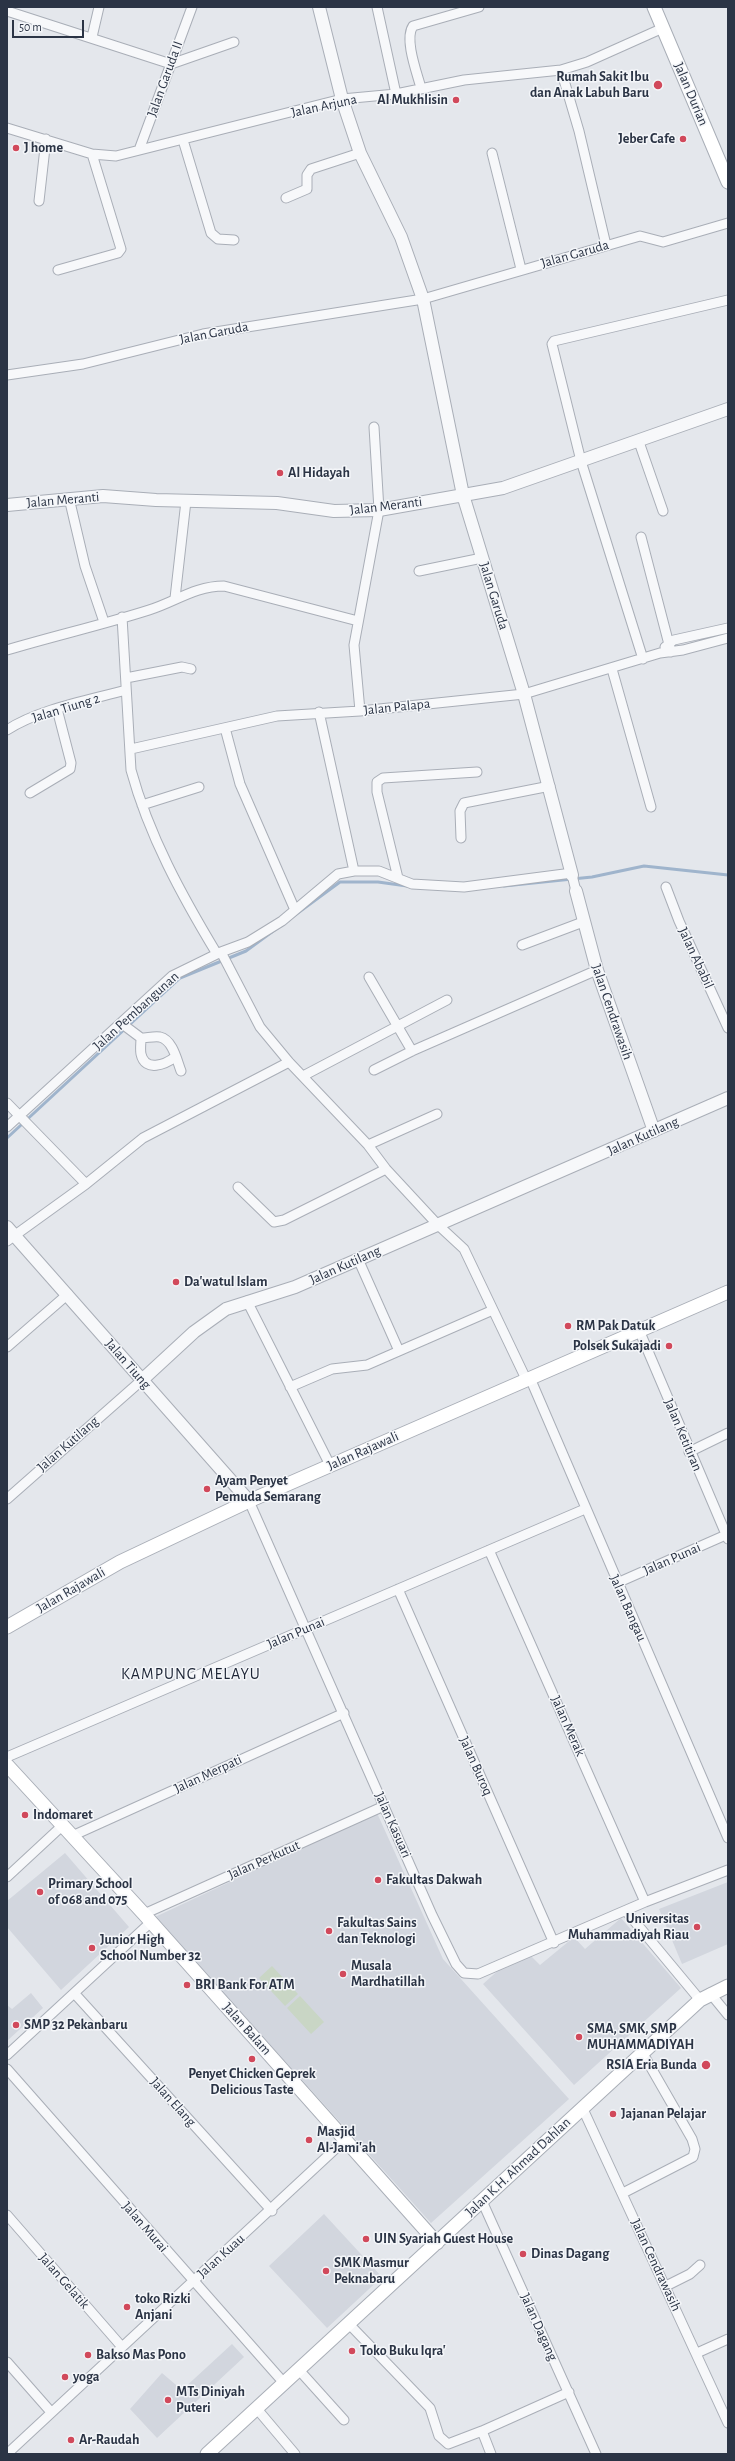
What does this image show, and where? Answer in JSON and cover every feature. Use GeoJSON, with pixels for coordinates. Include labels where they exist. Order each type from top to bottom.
{"type":"FeatureCollection","features":[{"type":"Feature","properties":{"kind":"main road","name":"Jalan Durian"},"geometry":{"type":"LineString","coordinates":[[654,7],[727,174]]}},
{"type":"Feature","properties":{"kind":"main road","name":"Jalan Rajawali"},"geometry":{"type":"LineString","coordinates":[[7,1627],[120,1562],[249,1501],[728,1292]]}},
{"type":"Feature","properties":{"kind":"main road","name":"Jalan Balam"},"geometry":{"type":"LineString","coordinates":[[7,1765],[148,1918],[437,2243]]}},
{"type":"Feature","properties":{"kind":"main road","name":"Jalan K.H. Ahmad Dahlan"},"geometry":{"type":"LineString","coordinates":[[207,2454],[642,2052],[705,1996],[728,1986]]}},
{"type":"Feature","properties":{"kind":"street"},"geometry":{"type":"LineString","coordinates":[[92,37],[99,7]]}},
{"type":"Feature","properties":{"kind":"street","name":"Jalan Garuda II"},"geometry":{"type":"LineString","coordinates":[[139,150],[192,7]]}},
{"type":"Feature","properties":{"kind":"street","name":"Jalan Garuda"},"geometry":{"type":"LineString","coordinates":[[319,7],[342,99],[360,153],[401,237],[423,299],[463,495],[524,694],[550,786],[576,891]]}},
{"type":"Feature","properties":{"kind":"street"},"geometry":{"type":"LineString","coordinates":[[377,7],[396,94]]}},
{"type":"Feature","properties":{"kind":"street"},"geometry":{"type":"LineString","coordinates":[[421,88],[410,44],[409,32],[413,26],[479,7]]}},
{"type":"Feature","properties":{"kind":"street"},"geometry":{"type":"LineString","coordinates":[[7,11],[92,37],[171,64],[234,42]]}},
{"type":"Feature","properties":{"kind":"street","name":"Jalan Arjuna"},"geometry":{"type":"LineString","coordinates":[[7,128],[92,154],[116,156],[342,99],[396,94],[464,80],[561,70],[587,62],[663,28]]}},
{"type":"Feature","properties":{"kind":"street"},"geometry":{"type":"LineString","coordinates":[[561,70],[579,132],[606,245]]}},
{"type":"Feature","properties":{"kind":"street"},"geometry":{"type":"LineString","coordinates":[[39,201],[46,139]]}},
{"type":"Feature","properties":{"kind":"street"},"geometry":{"type":"LineString","coordinates":[[183,140],[211,233],[218,239],[234,240]]}},
{"type":"Feature","properties":{"kind":"street"},"geometry":{"type":"LineString","coordinates":[[286,198],[307,189],[307,175],[311,169],[360,153]]}},
{"type":"Feature","properties":{"kind":"street"},"geometry":{"type":"LineString","coordinates":[[492,153],[521,269]]}},
{"type":"Feature","properties":{"kind":"street"},"geometry":{"type":"LineString","coordinates":[[58,270],[118,253],[122,249],[92,154]]}},
{"type":"Feature","properties":{"kind":"street","name":"Jalan Garuda"},"geometry":{"type":"LineString","coordinates":[[7,375],[83,364],[203,334],[423,299],[521,269],[640,236],[663,242],[728,223]]}},
{"type":"Feature","properties":{"kind":"street"},"geometry":{"type":"LineString","coordinates":[[643,659],[581,461],[552,344],[554,341],[728,300]]}},
{"type":"Feature","properties":{"kind":"street","name":"Jalan Meranti"},"geometry":{"type":"LineString","coordinates":[[7,505],[103,496],[186,501],[277,503],[334,511],[379,510],[503,488],[728,410]]}},
{"type":"Feature","properties":{"kind":"street"},"geometry":{"type":"LineString","coordinates":[[360,711],[354,651],[358,621],[379,510],[374,427]]}},
{"type":"Feature","properties":{"kind":"street"},"geometry":{"type":"LineString","coordinates":[[639,442],[663,511]]}},
{"type":"Feature","properties":{"kind":"street"},"geometry":{"type":"LineString","coordinates":[[69,498],[85,566],[104,622]]}},
{"type":"Feature","properties":{"kind":"street"},"geometry":{"type":"LineString","coordinates":[[175,598],[186,501]]}},
{"type":"Feature","properties":{"kind":"street"},"geometry":{"type":"LineString","coordinates":[[641,537],[670,648]]}},
{"type":"Feature","properties":{"kind":"street"},"geometry":{"type":"LineString","coordinates":[[419,571],[482,558]]}},
{"type":"Feature","properties":{"kind":"street"},"geometry":{"type":"LineString","coordinates":[[7,650],[122,616],[150,610],[197,589],[224,586],[358,621]]}},
{"type":"Feature","properties":{"kind":"street","name":"Jalan Bangau"},"geometry":{"type":"LineString","coordinates":[[122,616],[131,749],[131,770],[142,806],[159,848],[176,882],[232,971],[260,1027],[289,1062],[368,1144],[386,1169],[437,1224],[459,1242],[469,1256],[493,1310],[528,1379],[728,1838]]}},
{"type":"Feature","properties":{"kind":"street","name":"Jalan Palapa"},"geometry":{"type":"LineString","coordinates":[[131,749],[277,716],[319,712],[360,711],[524,694],[643,659],[728,628]]}},
{"type":"Feature","properties":{"kind":"street","name":"Jalan Palapa"},"geometry":{"type":"LineString","coordinates":[[670,648],[728,638]]}},
{"type":"Feature","properties":{"kind":"street"},"geometry":{"type":"LineString","coordinates":[[126,678],[182,667],[191,669]]}},
{"type":"Feature","properties":{"kind":"street"},"geometry":{"type":"LineString","coordinates":[[612,669],[651,808]]}},
{"type":"Feature","properties":{"kind":"street","name":"Jalan Tiung 2"},"geometry":{"type":"LineString","coordinates":[[7,730],[24,721],[126,690]]}},
{"type":"Feature","properties":{"kind":"street"},"geometry":{"type":"LineString","coordinates":[[30,793],[70,768],[71,762],[57,710]]}},
{"type":"Feature","properties":{"kind":"street"},"geometry":{"type":"LineString","coordinates":[[319,712],[354,871]]}},
{"type":"Feature","properties":{"kind":"street"},"geometry":{"type":"LineString","coordinates":[[225,728],[240,784],[295,910]]}},
{"type":"Feature","properties":{"kind":"street"},"geometry":{"type":"LineString","coordinates":[[398,878],[377,792],[377,782],[383,778],[477,772]]}},
{"type":"Feature","properties":{"kind":"street"},"geometry":{"type":"LineString","coordinates":[[461,838],[460,811],[464,803],[550,786]]}},
{"type":"Feature","properties":{"kind":"street"},"geometry":{"type":"LineString","coordinates":[[142,806],[199,787]]}},
{"type":"Feature","properties":{"kind":"street","name":"Jalan Pembangunan"},"geometry":{"type":"LineString","coordinates":[[7,1127],[20,1119],[123,1024],[172,976],[248,942],[295,910],[333,877],[354,871],[378,871],[398,878],[406,883],[420,886],[464,887],[572,874]]}},
{"type":"Feature","properties":{"kind":"street","name":"Jalan Ababil"},"geometry":{"type":"LineString","coordinates":[[666,888],[679,921],[728,1028]]}},
{"type":"Feature","properties":{"kind":"street","name":"Jalan Cendrawasih"},"geometry":{"type":"LineString","coordinates":[[576,891],[583,922],[598,970],[654,1131]]}},
{"type":"Feature","properties":{"kind":"street"},"geometry":{"type":"LineString","coordinates":[[522,944],[583,922]]}},
{"type":"Feature","properties":{"kind":"street"},"geometry":{"type":"LineString","coordinates":[[374,1070],[412,1050],[598,970]]}},
{"type":"Feature","properties":{"kind":"street"},"geometry":{"type":"LineString","coordinates":[[369,977],[412,1050]]}},
{"type":"Feature","properties":{"kind":"street"},"geometry":{"type":"LineString","coordinates":[[303,1076],[447,1000]]}},
{"type":"Feature","properties":{"kind":"street"},"geometry":{"type":"LineString","coordinates":[[123,1024],[137,1036],[141,1056],[148,1064],[157,1066],[176,1057]]}},
{"type":"Feature","properties":{"kind":"street"},"geometry":{"type":"LineString","coordinates":[[137,1036],[160,1037],[165,1039],[176,1057],[181,1071]]}},
{"type":"Feature","properties":{"kind":"street"},"geometry":{"type":"LineString","coordinates":[[9,1234],[86,1184],[143,1138],[289,1062]]}},
{"type":"Feature","properties":{"kind":"street","name":"Jalan Kutilang"},"geometry":{"type":"LineString","coordinates":[[7,1499],[199,1328],[226,1309],[247,1301],[295,1287],[728,1098]]}},
{"type":"Feature","properties":{"kind":"street"},"geometry":{"type":"LineString","coordinates":[[7,1103],[20,1119],[86,1184]]}},
{"type":"Feature","properties":{"kind":"street"},"geometry":{"type":"LineString","coordinates":[[368,1144],[436,1114]]}},
{"type":"Feature","properties":{"kind":"street"},"geometry":{"type":"LineString","coordinates":[[238,1187],[274,1222],[284,1220],[386,1169]]}},
{"type":"Feature","properties":{"kind":"street","name":"Jalan Tiung"},"geometry":{"type":"LineString","coordinates":[[9,1234],[68,1294],[249,1501]]}},
{"type":"Feature","properties":{"kind":"street"},"geometry":{"type":"LineString","coordinates":[[358,1259],[399,1351]]}},
{"type":"Feature","properties":{"kind":"street"},"geometry":{"type":"LineString","coordinates":[[7,1348],[68,1294]]}},
{"type":"Feature","properties":{"kind":"street"},"geometry":{"type":"LineString","coordinates":[[247,1301],[330,1465]]}},
{"type":"Feature","properties":{"kind":"street"},"geometry":{"type":"LineString","coordinates":[[290,1387],[328,1370],[362,1367],[493,1310]]}},
{"type":"Feature","properties":{"kind":"street","name":"Jalan Ketitiran"},"geometry":{"type":"LineString","coordinates":[[639,1330],[689,1452],[727,1536]]}},
{"type":"Feature","properties":{"kind":"street"},"geometry":{"type":"LineString","coordinates":[[689,1452],[728,1434]]}},
{"type":"Feature","properties":{"kind":"street","name":"Jalan Kasuari"},"geometry":{"type":"LineString","coordinates":[[249,1501],[305,1629],[344,1713],[435,1922],[456,1964],[464,1973],[478,1974],[626,1912],[645,1902],[728,1870]]}},
{"type":"Feature","properties":{"kind":"street","name":"Jalan Punai"},"geometry":{"type":"LineString","coordinates":[[7,1757],[585,1509]]}},
{"type":"Feature","properties":{"kind":"street","name":"Jalan Punai"},"geometry":{"type":"LineString","coordinates":[[617,1583],[727,1536]]}},
{"type":"Feature","properties":{"kind":"street","name":"Jalan Merak"},"geometry":{"type":"LineString","coordinates":[[489,1550],[645,1902]]}},
{"type":"Feature","properties":{"kind":"street","name":"Jalan Buroq"},"geometry":{"type":"LineString","coordinates":[[398,1589],[554,1943]]}},
{"type":"Feature","properties":{"kind":"street","name":"Jalan Merpati"},"geometry":{"type":"LineString","coordinates":[[72,1836],[344,1713]]}},
{"type":"Feature","properties":{"kind":"street","name":"Jalan Perkutut"},"geometry":{"type":"LineString","coordinates":[[7,2055],[75,1994],[148,1918],[384,1806]]}},
{"type":"Feature","properties":{"kind":"street"},"geometry":{"type":"LineString","coordinates":[[7,1877],[62,1826]]}},
{"type":"Feature","properties":{"kind":"street"},"geometry":{"type":"LineString","coordinates":[[626,1912],[705,1996],[728,2015]]}},
{"type":"Feature","properties":{"kind":"street","name":"Jalan Elang"},"geometry":{"type":"LineString","coordinates":[[75,1994],[272,2211]]}},
{"type":"Feature","properties":{"kind":"street"},"geometry":{"type":"LineString","coordinates":[[623,2193],[693,2158],[694,2154],[692,2139],[642,2052]]}},
{"type":"Feature","properties":{"kind":"street","name":"Jalan Murai"},"geometry":{"type":"LineString","coordinates":[[7,2070],[284,2383]]}},
{"type":"Feature","properties":{"kind":"street","name":"Jalan Cendrawasih"},"geometry":{"type":"LineString","coordinates":[[582,2107],[727,2417]]}},
{"type":"Feature","properties":{"kind":"street","name":"Jalan Kuau"},"geometry":{"type":"LineString","coordinates":[[7,2454],[193,2281],[272,2211],[346,2139]]}},
{"type":"Feature","properties":{"kind":"street","name":"Jalan Dagang"},"geometry":{"type":"LineString","coordinates":[[482,2201],[596,2454]]}},
{"type":"Feature","properties":{"kind":"street","name":"Jalan Gelatik"},"geometry":{"type":"LineString","coordinates":[[7,2215],[122,2347]]}},
{"type":"Feature","properties":{"kind":"street"},"geometry":{"type":"LineString","coordinates":[[666,2286],[690,2274],[700,2265]]}},
{"type":"Feature","properties":{"kind":"street"},"geometry":{"type":"LineString","coordinates":[[349,2324],[430,2408],[436,2429],[445,2443],[482,2431],[569,2392]]}},
{"type":"Feature","properties":{"kind":"street"},"geometry":{"type":"LineString","coordinates":[[697,2353],[728,2339]]}},
{"type":"Feature","properties":{"kind":"street"},"geometry":{"type":"LineString","coordinates":[[7,2362],[51,2412]]}},
{"type":"Feature","properties":{"kind":"street"},"geometry":{"type":"LineString","coordinates":[[299,2370],[344,2420]]}},
{"type":"Feature","properties":{"kind":"street"},"geometry":{"type":"LineString","coordinates":[[257,2409],[295,2454]]}},
{"type":"Feature","properties":{"kind":"street"},"geometry":{"type":"LineString","coordinates":[[482,2431],[491,2454]]}},
{"type":"Feature","properties":{"kind":"shaded area"},"geometry":{"type":"Polygon","coordinates":[[[377,1813],[443,1959],[569,2099],[431,2223],[155,1917],[377,1813]]]}},
{"type":"Feature","properties":{"kind":"shaded area"},"geometry":{"type":"Polygon","coordinates":[[[65,1853],[129,1927],[61,1990],[7,1927],[7,1901],[65,1853]]]}},
{"type":"Feature","properties":{"kind":"shaded area","name":"Universitas Muhammadiyah Riau"},"geometry":{"type":"Polygon","coordinates":[[[728,1882],[728,1944],[682,1964],[659,1909],[728,1882]]]}},
{"type":"Feature","properties":{"kind":"shaded area","name":"SMA, SMK, SMP MUHAMMADIYAH"},"geometry":{"type":"Polygon","coordinates":[[[621,1918],[681,1988],[574,2085],[483,1984],[511,1959],[529,1954],[540,1965],[574,1937],[585,1949],[621,1918]]]}},
{"type":"Feature","properties":{"kind":"shaded area","name":"SMP 32 Pekanbaru"},"geometry":{"type":"Polygon","coordinates":[[[31,1993],[43,2008],[7,2041],[7,2005],[12,2009],[31,1993]]]}},
{"type":"Feature","properties":{"kind":"shaded area","name":"SMK Masmur Peknabaru"},"geometry":{"type":"Polygon","coordinates":[[[324,2214],[382,2277],[327,2328],[269,2266],[324,2214]]]}},
{"type":"Feature","properties":{"kind":"shaded area","name":"MTs Diniyah Puteri"},"geometry":{"type":"Polygon","coordinates":[[[232,2344],[244,2357],[157,2438],[130,2409],[162,2373],[182,2390],[232,2344]]]}},
{"type":"Feature","properties":{"kind":"green space"},"geometry":{"type":"Polygon","coordinates":[[[272,1966],[298,1994],[285,2006],[259,1978],[272,1966]]]}},
{"type":"Feature","properties":{"kind":"green space"},"geometry":{"type":"Polygon","coordinates":[[[300,1996],[324,2022],[311,2034],[287,2008],[300,1996]]]}},
{"type":"Feature","properties":{"kind":"waterway"},"geometry":{"type":"LineString","coordinates":[[504,886],[592,877],[644,866],[728,875]]}},
{"type":"Feature","properties":{"kind":"waterway"},"geometry":{"type":"LineString","coordinates":[[7,1138],[180,978],[246,951],[340,882],[378,882],[407,886]]}},
{"type":"Feature","properties":{"kind":"place","name":"Rumah Sakit Ibu dan Anak Labuh Baru"},"geometry":{"type":"Point","coordinates":[658,85]}},
{"type":"Feature","properties":{"kind":"place","name":"Al Mukhlisin"},"geometry":{"type":"Point","coordinates":[456,100]}},
{"type":"Feature","properties":{"kind":"place","name":"Jeber Cafe"},"geometry":{"type":"Point","coordinates":[683,139]}},
{"type":"Feature","properties":{"kind":"place","name":"J home"},"geometry":{"type":"Point","coordinates":[16,148]}},
{"type":"Feature","properties":{"kind":"place","name":"Al Hidayah"},"geometry":{"type":"Point","coordinates":[280,473]}},
{"type":"Feature","properties":{"kind":"place","name":"Da'watul Islam"},"geometry":{"type":"Point","coordinates":[176,1282]}},
{"type":"Feature","properties":{"kind":"place","name":"RM Pak Datuk"},"geometry":{"type":"Point","coordinates":[568,1326]}},
{"type":"Feature","properties":{"kind":"place","name":"Polsek Sukajadi"},"geometry":{"type":"Point","coordinates":[669,1346]}},
{"type":"Feature","properties":{"kind":"place","name":"Ayam Penyet Pemuda Semarang"},"geometry":{"type":"Point","coordinates":[207,1489]}},
{"type":"Feature","properties":{"kind":"place","name":"Indomaret"},"geometry":{"type":"Point","coordinates":[25,1815]}},
{"type":"Feature","properties":{"kind":"place","name":"Fakultas Dakwah"},"geometry":{"type":"Point","coordinates":[378,1880]}},
{"type":"Feature","properties":{"kind":"place","name":"Primary School of 068 and 075"},"geometry":{"type":"Point","coordinates":[40,1892]}},
{"type":"Feature","properties":{"kind":"place","name":"Universitas Muhammadiyah Riau"},"geometry":{"type":"Point","coordinates":[697,1927]}},
{"type":"Feature","properties":{"kind":"place","name":"Fakultas Sains dan Teknologi"},"geometry":{"type":"Point","coordinates":[329,1931]}},
{"type":"Feature","properties":{"kind":"place","name":"Junior High School Number 32"},"geometry":{"type":"Point","coordinates":[92,1948]}},
{"type":"Feature","properties":{"kind":"place","name":"Musala Mardhatillah"},"geometry":{"type":"Point","coordinates":[343,1974]}},
{"type":"Feature","properties":{"kind":"place","name":"BRI Bank For ATM"},"geometry":{"type":"Point","coordinates":[187,1985]}},
{"type":"Feature","properties":{"kind":"place","name":"SMP 32 Pekanbaru"},"geometry":{"type":"Point","coordinates":[16,2025]}},
{"type":"Feature","properties":{"kind":"place","name":"SMA, SMK, SMP MUHAMMADIYAH"},"geometry":{"type":"Point","coordinates":[579,2037]}},
{"type":"Feature","properties":{"kind":"place","name":"Penyet Chicken Geprek Delicious Taste"},"geometry":{"type":"Point","coordinates":[252,2059]}},
{"type":"Feature","properties":{"kind":"place","name":"RSIA Eria Bunda"},"geometry":{"type":"Point","coordinates":[706,2065]}},
{"type":"Feature","properties":{"kind":"place","name":"Jajanan Pelajar"},"geometry":{"type":"Point","coordinates":[613,2114]}},
{"type":"Feature","properties":{"kind":"place","name":"Masjid Al-Jami'ah"},"geometry":{"type":"Point","coordinates":[309,2140]}},
{"type":"Feature","properties":{"kind":"place","name":"UIN Syariah Guest House"},"geometry":{"type":"Point","coordinates":[366,2239]}},
{"type":"Feature","properties":{"kind":"place","name":"Dinas Dagang"},"geometry":{"type":"Point","coordinates":[523,2254]}},
{"type":"Feature","properties":{"kind":"place","name":"SMK Masmur Peknabaru"},"geometry":{"type":"Point","coordinates":[326,2271]}},
{"type":"Feature","properties":{"kind":"place","name":"toko Rizki Anjani"},"geometry":{"type":"Point","coordinates":[127,2307]}},
{"type":"Feature","properties":{"kind":"place","name":"Toko Buku Iqra'"},"geometry":{"type":"Point","coordinates":[352,2351]}},
{"type":"Feature","properties":{"kind":"place","name":"Bakso Mas Pono"},"geometry":{"type":"Point","coordinates":[88,2355]}},
{"type":"Feature","properties":{"kind":"place","name":"yoga"},"geometry":{"type":"Point","coordinates":[65,2377]}},
{"type":"Feature","properties":{"kind":"place","name":"MTs Diniyah Puteri"},"geometry":{"type":"Point","coordinates":[168,2400]}},
{"type":"Feature","properties":{"kind":"place","name":"Ar-Raudah"},"geometry":{"type":"Point","coordinates":[71,2440]}},
{"type":"Feature","properties":{"kind":"district","name":"KAMPUNG MELAYU"},"geometry":{"type":"Point","coordinates":[191,1674]}}]}
